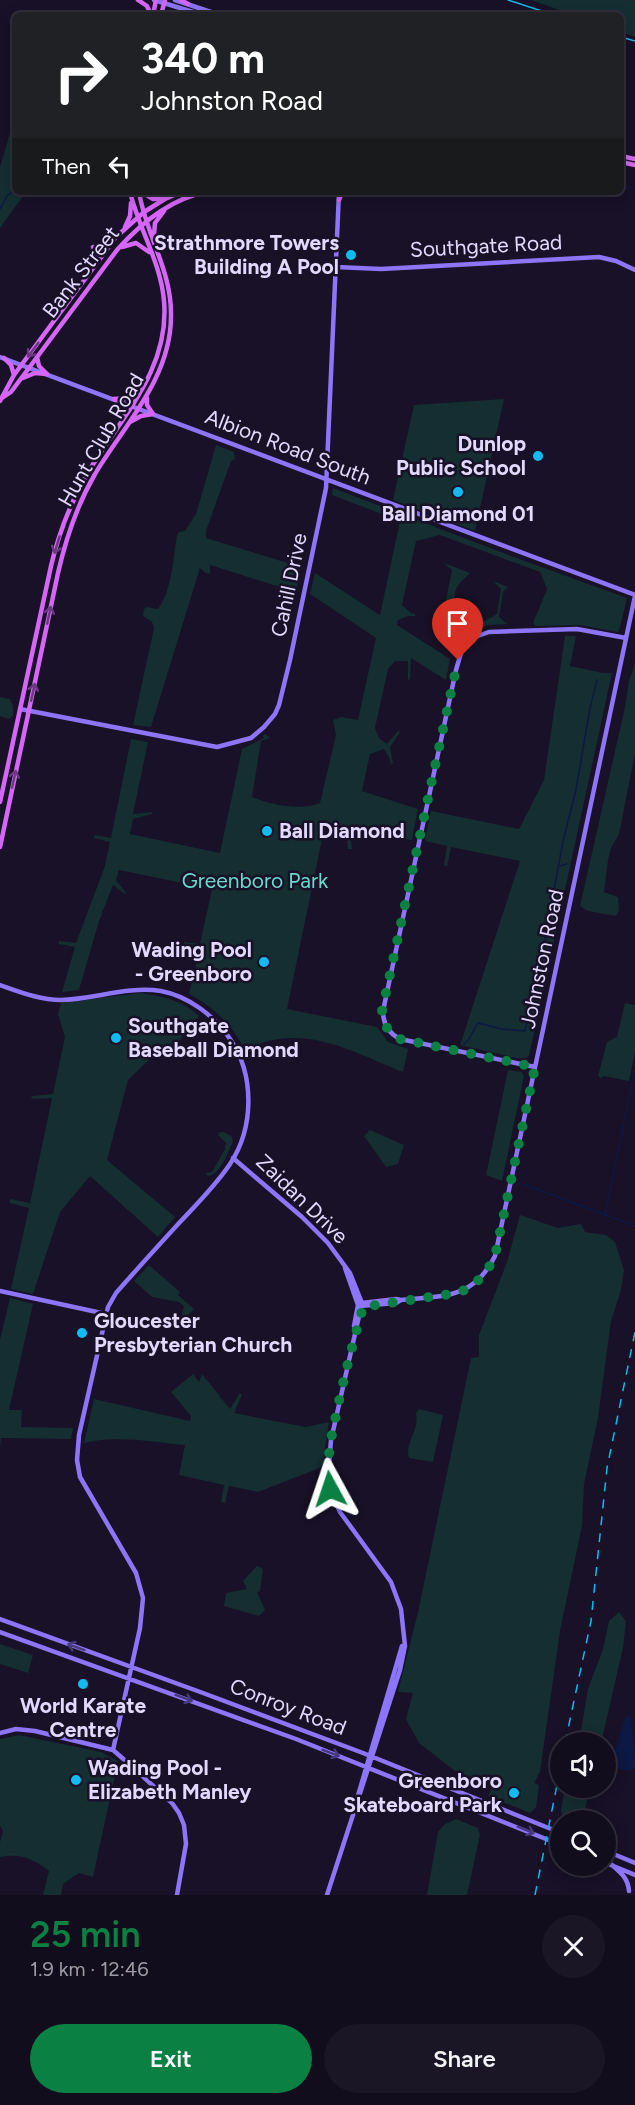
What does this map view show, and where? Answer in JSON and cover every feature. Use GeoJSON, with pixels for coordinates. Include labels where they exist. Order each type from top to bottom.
{"type":"FeatureCollection","features":[{"type":"Feature","properties":{"kind":"main road"},"geometry":{"type":"LineString","coordinates":[[138,0],[147,6],[150,12]]}},
{"type":"Feature","properties":{"kind":"main road"},"geometry":{"type":"LineString","coordinates":[[181,0],[188,4]]}},
{"type":"Feature","properties":{"kind":"main road"},"geometry":{"type":"LineString","coordinates":[[122,231],[130,216],[131,195]]}},
{"type":"Feature","properties":{"kind":"main road","name":"Hunt Club Road"},"geometry":{"type":"LineString","coordinates":[[0,847],[58,573],[68,536],[90,483],[129,423],[157,360],[165,321],[162,283],[131,195]]}},
{"type":"Feature","properties":{"kind":"main road","name":"Hunt Club Road"},"geometry":{"type":"LineString","coordinates":[[0,802],[52,560],[62,529],[85,479],[123,420],[147,395],[165,355],[171,316],[167,281],[144,212],[141,195]]}},
{"type":"Feature","properties":{"kind":"main road"},"geometry":{"type":"LineString","coordinates":[[146,195],[153,199],[165,199]]}},
{"type":"Feature","properties":{"kind":"main road","name":"Bank Street"},"geometry":{"type":"LineString","coordinates":[[1,399],[22,365],[122,231],[144,212],[174,195]]}},
{"type":"Feature","properties":{"kind":"main road","name":"Bank Street"},"geometry":{"type":"LineString","coordinates":[[1,399],[11,392],[117,250],[147,220],[192,195]]}},
{"type":"Feature","properties":{"kind":"main road"},"geometry":{"type":"LineString","coordinates":[[339,200],[340,195]]}},
{"type":"Feature","properties":{"kind":"main road"},"geometry":{"type":"LineString","coordinates":[[153,238],[155,223],[167,208]]}},
{"type":"Feature","properties":{"kind":"main road"},"geometry":{"type":"LineString","coordinates":[[117,250],[127,244],[136,243],[152,255]]}},
{"type":"Feature","properties":{"kind":"main road"},"geometry":{"type":"LineString","coordinates":[[93,247],[97,258],[96,265]]}},
{"type":"Feature","properties":{"kind":"main road"},"geometry":{"type":"LineString","coordinates":[[104,253],[111,259]]}},
{"type":"Feature","properties":{"kind":"main road"},"geometry":{"type":"LineString","coordinates":[[61,312],[67,316]]}},
{"type":"Feature","properties":{"kind":"main road"},"geometry":{"type":"LineString","coordinates":[[2,357],[11,365],[15,375]]}},
{"type":"Feature","properties":{"kind":"main road"},"geometry":{"type":"LineString","coordinates":[[37,357],[39,366],[47,374]]}},
{"type":"Feature","properties":{"kind":"main road"},"geometry":{"type":"LineString","coordinates":[[21,379],[35,373],[47,374]]}},
{"type":"Feature","properties":{"kind":"main road"},"geometry":{"type":"LineString","coordinates":[[114,399],[130,398],[143,389]]}},
{"type":"Feature","properties":{"kind":"main road"},"geometry":{"type":"LineString","coordinates":[[129,423],[141,416],[153,414],[147,405],[147,395]]}},
{"type":"Feature","properties":{"kind":"main road"},"geometry":{"type":"LineString","coordinates":[[114,399],[123,407],[123,420]]}},
{"type":"Feature","properties":{"kind":"street"},"geometry":{"type":"LineString","coordinates":[[156,0],[194,12]]}},
{"type":"Feature","properties":{"kind":"street"},"geometry":{"type":"LineString","coordinates":[[175,0],[211,12]]}},
{"type":"Feature","properties":{"kind":"street","name":"Cahill Drive"},"geometry":{"type":"LineString","coordinates":[[20,709],[217,747],[232,745],[251,738],[275,714],[282,693],[322,511],[326,479],[339,200]]}},
{"type":"Feature","properties":{"kind":"street","name":"Southgate Road"},"geometry":{"type":"LineString","coordinates":[[336,267],[381,269],[599,257],[616,261],[635,270]]}},
{"type":"Feature","properties":{"kind":"street","name":"Albion Road South"},"geometry":{"type":"LineString","coordinates":[[2,357],[635,595]]}},
{"type":"Feature","properties":{"kind":"street","name":"Johnston Road"},"geometry":{"type":"LineString","coordinates":[[361,1305],[396,1299],[447,1296],[463,1291],[478,1280],[491,1265],[495,1256],[635,595]]}},
{"type":"Feature","properties":{"kind":"street"},"geometry":{"type":"LineString","coordinates":[[535,1067],[400,1039],[384,1024],[382,1011],[460,653],[475,637],[489,632],[589,630],[626,638]]}},
{"type":"Feature","properties":{"kind":"street"},"geometry":{"type":"LineString","coordinates":[[0,985],[26,994],[56,1000],[134,990],[160,991],[180,998],[217,1022],[233,1043],[246,1078],[249,1104],[246,1126],[234,1158],[207,1193],[116,1293],[108,1307],[79,1435],[77,1460],[82,1482],[136,1573],[143,1613],[113,1750]]}},
{"type":"Feature","properties":{"kind":"street","name":"Zaidan Drive"},"geometry":{"type":"LineString","coordinates":[[234,1158],[314,1228],[334,1249],[350,1273],[361,1305]]}},
{"type":"Feature","properties":{"kind":"street"},"geometry":{"type":"LineString","coordinates":[[0,1291],[106,1314]]}},
{"type":"Feature","properties":{"kind":"street"},"geometry":{"type":"LineString","coordinates":[[327,1895],[371,1756],[400,1656],[404,1634],[401,1609],[391,1582],[340,1512],[330,1489],[329,1450],[361,1305]]}},
{"type":"Feature","properties":{"kind":"street","name":"Conroy Road"},"geometry":{"type":"LineString","coordinates":[[0,1619],[371,1756],[550,1829]]}},
{"type":"Feature","properties":{"kind":"street","name":"Conroy Road"},"geometry":{"type":"LineString","coordinates":[[0,1632],[296,1739],[550,1841]]}},
{"type":"Feature","properties":{"kind":"street"},"geometry":{"type":"LineString","coordinates":[[0,1733],[16,1729],[31,1730],[113,1750],[168,1800],[179,1813],[184,1825],[186,1844],[177,1895]]}},
{"type":"Feature","properties":{"kind":"street"},"geometry":{"type":"LineString","coordinates":[[296,1739],[300,1729]]}},
{"type":"Feature","properties":{"kind":"street"},"geometry":{"type":"LineString","coordinates":[[616,1855],[635,1863]]}},
{"type":"Feature","properties":{"kind":"street"},"geometry":{"type":"LineString","coordinates":[[616,1867],[635,1875]]}},
{"type":"Feature","properties":{"kind":"street"},"geometry":{"type":"LineString","coordinates":[[616,1869],[626,1879],[629,1891]]}},
{"type":"Feature","properties":{"kind":"green space"},"geometry":{"type":"Polygon","coordinates":[[[531,0],[633,0],[635,1],[635,37],[624,33],[624,12],[565,12],[531,0]]]}},
{"type":"Feature","properties":{"kind":"green space"},"geometry":{"type":"Polygon","coordinates":[[[11,130],[12,195],[24,195],[0,228],[0,167],[11,130]]]}},
{"type":"Feature","properties":{"kind":"green space"},"geometry":{"type":"Polygon","coordinates":[[[504,399],[475,531],[393,500],[414,405],[504,399]]]}},
{"type":"Feature","properties":{"kind":"green space"},"geometry":{"type":"Polygon","coordinates":[[[216,445],[234,452],[235,459],[231,461],[206,531],[206,538],[301,567],[296,592],[210,565],[210,574],[200,568],[151,727],[133,725],[154,628],[152,622],[143,616],[144,609],[147,607],[158,609],[163,601],[171,574],[177,535],[185,531],[196,514],[216,445]]]}},
{"type":"Feature","properties":{"kind":"green space","name":"Greenboro Park"},"geometry":{"type":"Polygon","coordinates":[[[333,488],[627,598],[618,632],[580,625],[536,626],[533,623],[547,589],[540,572],[440,535],[416,541],[402,605],[415,616],[398,620],[397,625],[450,659],[446,680],[411,658],[410,679],[408,680],[408,661],[395,661],[388,669],[375,728],[379,738],[387,744],[398,731],[400,732],[390,747],[393,764],[384,749],[370,754],[362,791],[418,809],[412,840],[350,832],[352,849],[348,849],[346,831],[324,829],[287,1009],[377,1027],[388,1042],[408,1049],[403,1072],[345,1048],[306,1039],[286,1038],[245,1050],[222,1018],[189,994],[200,948],[184,945],[184,942],[200,944],[212,889],[119,870],[116,880],[126,893],[113,885],[99,921],[79,990],[62,992],[75,947],[59,944],[59,941],[76,943],[105,866],[110,842],[94,838],[95,835],[111,838],[131,739],[148,742],[133,814],[152,812],[152,814],[133,819],[130,834],[220,853],[242,749],[264,738],[265,734],[270,738],[261,741],[252,797],[286,806],[304,807],[320,803],[336,735],[333,720],[341,717],[358,720],[376,638],[310,594],[315,573],[380,615],[400,521],[332,495],[333,488]]]}},
{"type":"Feature","properties":{"kind":"green space"},"geometry":{"type":"Polygon","coordinates":[[[444,563],[470,573],[458,586],[455,598],[456,603],[470,599],[471,602],[457,606],[458,612],[473,622],[482,622],[497,614],[501,589],[493,581],[508,587],[503,592],[499,617],[507,624],[487,625],[473,630],[468,623],[450,611],[440,621],[438,619],[443,615],[452,570],[444,563]]]}},
{"type":"Feature","properties":{"kind":"green space"},"geometry":{"type":"Polygon","coordinates":[[[565,636],[576,636],[570,666],[612,673],[529,1056],[516,1058],[460,1045],[520,861],[451,847],[447,866],[444,865],[447,846],[425,841],[431,811],[519,829],[544,780],[565,636]]]}},
{"type":"Feature","properties":{"kind":"green space"},"geometry":{"type":"Polygon","coordinates":[[[635,664],[635,753],[619,834],[611,848],[608,860],[604,892],[618,897],[619,910],[616,916],[588,911],[580,906],[629,681],[635,664]]]}},
{"type":"Feature","properties":{"kind":"green space"},"geometry":{"type":"Polygon","coordinates":[[[0,697],[10,699],[13,706],[13,715],[9,719],[0,716],[0,697]]]}},
{"type":"Feature","properties":{"kind":"green space"},"geometry":{"type":"Polygon","coordinates":[[[140,993],[179,1002],[199,1016],[183,1035],[170,1058],[155,1054],[128,1080],[107,1160],[175,1217],[158,1237],[90,1176],[60,1212],[33,1294],[11,1289],[29,1208],[10,1203],[10,1199],[30,1203],[52,1098],[31,1099],[32,1096],[53,1094],[65,1037],[58,1014],[61,1003],[140,993]]]}},
{"type":"Feature","properties":{"kind":"green space"},"geometry":{"type":"Polygon","coordinates":[[[625,1003],[635,1005],[635,1052],[629,1081],[604,1076],[601,1078],[598,1076],[607,1042],[617,1037],[625,1003]]]}},
{"type":"Feature","properties":{"kind":"green space"},"geometry":{"type":"Polygon","coordinates":[[[508,1070],[522,1072],[524,1076],[502,1181],[486,1175],[508,1070]]]}},
{"type":"Feature","properties":{"kind":"green space"},"geometry":{"type":"Polygon","coordinates":[[[370,1130],[404,1145],[398,1164],[386,1167],[364,1136],[370,1130]]]}},
{"type":"Feature","properties":{"kind":"green space"},"geometry":{"type":"Polygon","coordinates":[[[220,1132],[232,1137],[233,1142],[220,1167],[208,1176],[206,1173],[212,1172],[225,1149],[226,1143],[218,1135],[220,1132]]]}},
{"type":"Feature","properties":{"kind":"green space"},"geometry":{"type":"Polygon","coordinates":[[[520,1215],[558,1228],[581,1224],[585,1232],[606,1235],[615,1242],[624,1270],[621,1290],[611,1321],[598,1418],[584,1484],[582,1526],[560,1631],[540,1772],[534,1783],[539,1785],[536,1807],[530,1813],[488,1796],[495,1782],[489,1785],[469,1782],[419,1743],[406,1719],[413,1693],[398,1692],[418,1612],[471,1358],[479,1357],[479,1335],[507,1262],[520,1215]]]}},
{"type":"Feature","properties":{"kind":"green space"},"geometry":{"type":"Polygon","coordinates":[[[149,1265],[180,1292],[178,1295],[194,1309],[185,1319],[181,1318],[184,1306],[179,1302],[152,1297],[134,1281],[149,1265]]]}},
{"type":"Feature","properties":{"kind":"green space"},"geometry":{"type":"Polygon","coordinates":[[[10,1298],[33,1304],[9,1410],[22,1410],[21,1427],[73,1428],[71,1439],[1,1438],[0,1448],[0,1340],[10,1298]]]}},
{"type":"Feature","properties":{"kind":"green space"},"geometry":{"type":"Polygon","coordinates":[[[193,1374],[199,1382],[202,1374],[230,1409],[240,1393],[242,1395],[234,1413],[306,1427],[329,1422],[322,1467],[258,1492],[229,1486],[225,1503],[221,1502],[224,1485],[179,1475],[185,1445],[121,1439],[84,1443],[94,1399],[190,1421],[191,1416],[171,1392],[193,1374]]]}},
{"type":"Feature","properties":{"kind":"green space"},"geometry":{"type":"Polygon","coordinates":[[[419,1409],[443,1415],[433,1462],[409,1458],[409,1447],[416,1425],[416,1413],[419,1409]]]}},
{"type":"Feature","properties":{"kind":"green space"},"geometry":{"type":"Polygon","coordinates":[[[257,1566],[263,1569],[260,1591],[257,1592],[265,1610],[259,1616],[224,1606],[226,1593],[247,1589],[243,1581],[257,1566]]]}},
{"type":"Feature","properties":{"kind":"green space"},"geometry":{"type":"Polygon","coordinates":[[[619,1612],[626,1621],[623,1648],[604,1732],[581,1732],[588,1689],[603,1649],[609,1621],[619,1612]]]}},
{"type":"Feature","properties":{"kind":"green space"},"geometry":{"type":"Polygon","coordinates":[[[0,1644],[33,1655],[28,1673],[0,1664],[0,1644]]]}},
{"type":"Feature","properties":{"kind":"green space"},"geometry":{"type":"Polygon","coordinates":[[[19,1735],[101,1752],[118,1761],[93,1877],[79,1873],[63,1884],[61,1895],[43,1895],[49,1871],[38,1863],[21,1857],[0,1857],[3,1831],[0,1826],[0,1739],[19,1735]]]}},
{"type":"Feature","properties":{"kind":"green space"},"geometry":{"type":"Polygon","coordinates":[[[563,1798],[587,1798],[585,1810],[561,1810],[563,1798]]]}},
{"type":"Feature","properties":{"kind":"green space"},"geometry":{"type":"Polygon","coordinates":[[[456,1819],[478,1828],[480,1835],[467,1895],[427,1895],[438,1832],[445,1824],[456,1819]]]}},
{"type":"Feature","properties":{"kind":"water"},"geometry":{"type":"Polygon","coordinates":[[[627,1715],[631,1719],[634,1744],[635,1769],[629,1771],[618,1768],[616,1764],[616,1749],[627,1715]]]}},
{"type":"Feature","properties":{"kind":"waterway"},"geometry":{"type":"LineString","coordinates":[[624,187],[635,188]]}},
{"type":"Feature","properties":{"kind":"waterway"},"geometry":{"type":"LineString","coordinates":[[0,209],[7,196],[12,192]]}},
{"type":"Feature","properties":{"kind":"waterway"},"geometry":{"type":"LineString","coordinates":[[464,1044],[478,1023],[502,1029],[525,1031],[540,967],[563,841],[576,790],[597,680]]}},
{"type":"Feature","properties":{"kind":"waterway"},"geometry":{"type":"LineString","coordinates":[[560,866],[567,864]]}},
{"type":"Feature","properties":{"kind":"waterway"},"geometry":{"type":"LineString","coordinates":[[605,1215],[635,1069]]}},
{"type":"Feature","properties":{"kind":"waterway"},"geometry":{"type":"LineString","coordinates":[[523,1184],[635,1226]]}},
{"type":"Feature","properties":{"kind":"tram line"},"geometry":{"type":"LineString","coordinates":[[508,0],[545,12]]}},
{"type":"Feature","properties":{"kind":"tram line"},"geometry":{"type":"LineString","coordinates":[[624,38],[635,41]]}},
{"type":"Feature","properties":{"kind":"railway"},"geometry":{"type":"LineString","coordinates":[[567,1732],[591,1621],[607,1468],[635,1332]]}},
{"type":"Feature","properties":{"kind":"railway"},"geometry":{"type":"LineString","coordinates":[[535,1895],[554,1798]]}},
{"type":"Feature","properties":{"kind":"place","name":"Strathmore Towers Building A Pool"},"geometry":{"type":"Point","coordinates":[351,255]}},
{"type":"Feature","properties":{"kind":"place","name":"Dunlop Public School"},"geometry":{"type":"Point","coordinates":[538,456]}},
{"type":"Feature","properties":{"kind":"place","name":"Ball Diamond 01"},"geometry":{"type":"Point","coordinates":[458,492]}},
{"type":"Feature","properties":{"kind":"place","name":"Ball Diamond"},"geometry":{"type":"Point","coordinates":[267,831]}},
{"type":"Feature","properties":{"kind":"place","name":"Wading Pool - Greenboro"},"geometry":{"type":"Point","coordinates":[264,962]}},
{"type":"Feature","properties":{"kind":"place","name":"Southgate Baseball Diamond"},"geometry":{"type":"Point","coordinates":[116,1038]}},
{"type":"Feature","properties":{"kind":"place","name":"Gloucester Presbyterian Church"},"geometry":{"type":"Point","coordinates":[82,1333]}},
{"type":"Feature","properties":{"kind":"place","name":"World Karate Centre"},"geometry":{"type":"Point","coordinates":[83,1684]}},
{"type":"Feature","properties":{"kind":"place","name":"Wading Pool - Elizabeth Manley"},"geometry":{"type":"Point","coordinates":[76,1780]}},
{"type":"Feature","properties":{"kind":"place","name":"Greenboro Skateboard Park"},"geometry":{"type":"Point","coordinates":[514,1793]}},
{"type":"Feature","properties":{"kind":"route"},"geometry":{"type":"LineString","coordinates":[[330,1489],[328,1457],[331,1440],[346,1367],[363,1307],[457,1293],[471,1287],[491,1265],[508,1200],[535,1067],[400,1039],[390,1032],[383,1019],[382,1011],[458,660]]}}]}
